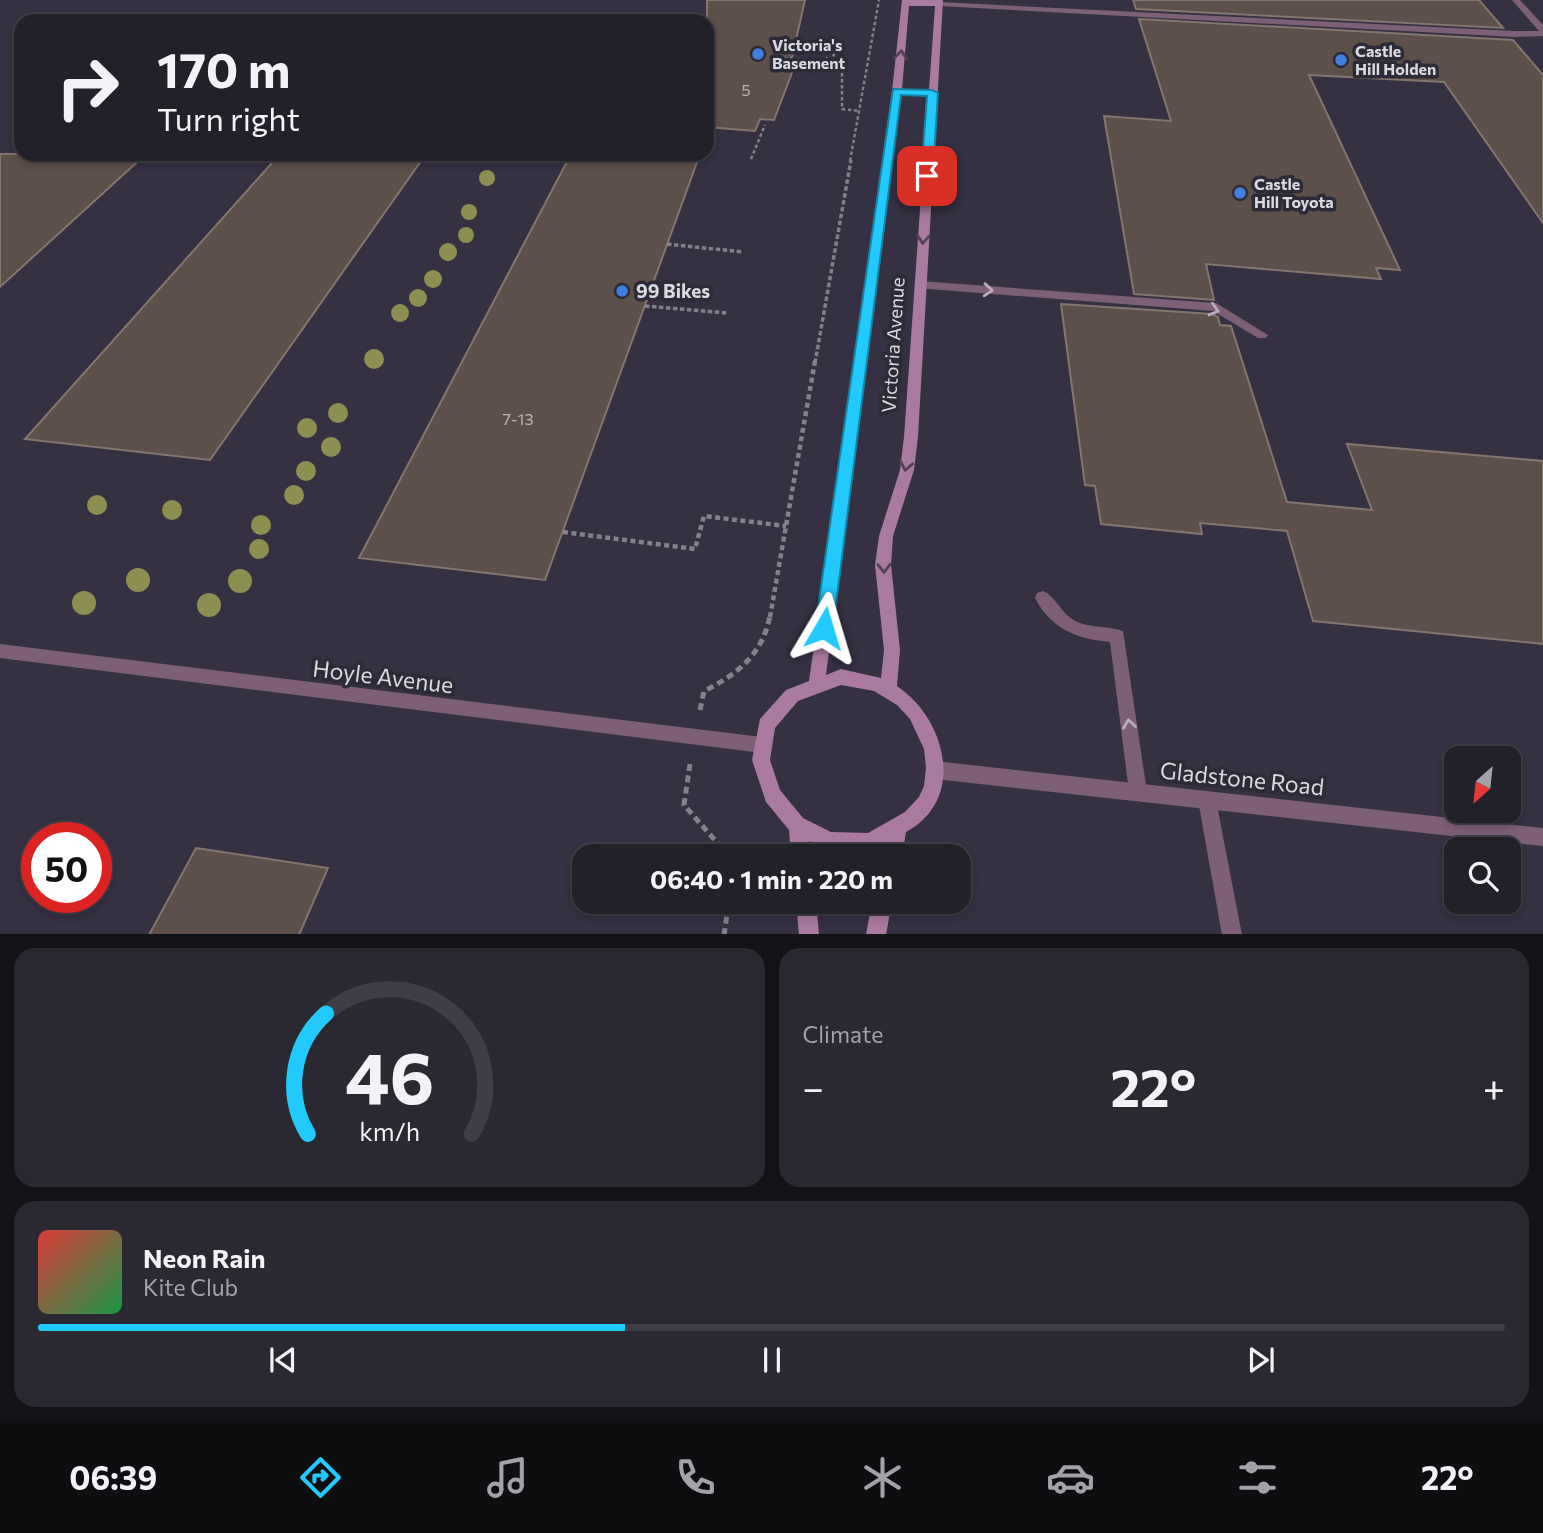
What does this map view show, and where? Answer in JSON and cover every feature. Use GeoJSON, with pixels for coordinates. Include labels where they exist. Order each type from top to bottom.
{"type":"FeatureCollection","features":[{"type":"Feature","properties":{"kind":"main road"},"geometry":{"type":"LineString","coordinates":[[906,1],[939,2]]}},
{"type":"Feature","properties":{"kind":"main road","name":"Victoria Avenue"},"geometry":{"type":"LineString","coordinates":[[817,681],[897,91],[906,1]]}},
{"type":"Feature","properties":{"kind":"main road","name":"Victoria Avenue"},"geometry":{"type":"LineString","coordinates":[[888,689],[892,650],[883,565],[886,536],[907,470],[911,437],[939,2]]}},
{"type":"Feature","properties":{"kind":"main road"},"geometry":{"type":"LineString","coordinates":[[897,91],[932,93]]}},
{"type":"Feature","properties":{"kind":"main road"},"geometry":{"type":"LineString","coordinates":[[841,677],[865,680],[888,689],[908,704],[924,723],[933,746],[935,770],[930,794],[916,816],[897,832],[874,842],[848,844],[821,838],[798,827],[780,810],[767,790],[761,767],[762,745],[768,723],[780,705],[797,690],[817,681],[841,677]]}},
{"type":"Feature","properties":{"kind":"main road"},"geometry":{"type":"LineString","coordinates":[[798,827],[800,844]]}},
{"type":"Feature","properties":{"kind":"main road"},"geometry":{"type":"LineString","coordinates":[[894,844],[897,832]]}},
{"type":"Feature","properties":{"kind":"main road"},"geometry":{"type":"LineString","coordinates":[[807,914],[809,934]]}},
{"type":"Feature","properties":{"kind":"main road"},"geometry":{"type":"LineString","coordinates":[[876,934],[880,914]]}},
{"type":"Feature","properties":{"kind":"street"},"geometry":{"type":"LineString","coordinates":[[1516,0],[1543,32]]}},
{"type":"Feature","properties":{"kind":"street"},"geometry":{"type":"LineString","coordinates":[[939,2],[1514,34],[1543,32]]}},
{"type":"Feature","properties":{"kind":"street"},"geometry":{"type":"LineString","coordinates":[[920,285],[1216,307],[1262,335]]}},
{"type":"Feature","properties":{"kind":"street"},"geometry":{"type":"LineString","coordinates":[[1043,598],[1056,618],[1082,632],[1117,636],[1138,792]]}},
{"type":"Feature","properties":{"kind":"street","name":"Hoyle Avenue"},"geometry":{"type":"LineString","coordinates":[[0,651],[762,745]]}},
{"type":"Feature","properties":{"kind":"street","name":"Gladstone Road"},"geometry":{"type":"LineString","coordinates":[[935,770],[1543,837]]}},
{"type":"Feature","properties":{"kind":"street"},"geometry":{"type":"LineString","coordinates":[[1207,800],[1232,934]]}},
{"type":"Feature","properties":{"kind":"path"},"geometry":{"type":"LineString","coordinates":[[704,691],[747,667],[761,647],[768,628],[880,0]]}},
{"type":"Feature","properties":{"kind":"path"},"geometry":{"type":"LineString","coordinates":[[784,58],[824,62],[827,58],[825,65],[829,65],[835,50],[842,50],[842,109],[860,111]]}},
{"type":"Feature","properties":{"kind":"path"},"geometry":{"type":"LineString","coordinates":[[751,159],[765,125]]}},
{"type":"Feature","properties":{"kind":"path"},"geometry":{"type":"LineString","coordinates":[[667,244],[743,252]]}},
{"type":"Feature","properties":{"kind":"path"},"geometry":{"type":"LineString","coordinates":[[645,306],[727,313]]}},
{"type":"Feature","properties":{"kind":"path"},"geometry":{"type":"LineString","coordinates":[[563,531],[695,549],[704,516],[786,526]]}},
{"type":"Feature","properties":{"kind":"path"},"geometry":{"type":"LineString","coordinates":[[684,805],[697,822],[718,837],[722,844]]}},
{"type":"Feature","properties":{"kind":"path"},"geometry":{"type":"LineString","coordinates":[[724,934],[727,914]]}},
{"type":"Feature","properties":{"kind":"shaded area"},"geometry":{"type":"Polygon","coordinates":[[[0,0],[1543,0],[1543,934],[0,934],[0,0]]]}},
{"type":"Feature","properties":{"kind":"building"},"geometry":{"type":"Polygon","coordinates":[[[707,0],[805,0],[791,62],[796,62],[774,120],[760,119],[755,131],[714,128],[714,14],[707,14],[707,0]]]}},
{"type":"Feature","properties":{"kind":"building"},"geometry":{"type":"Polygon","coordinates":[[[1133,0],[1479,0],[1503,28],[1136,9],[1133,0]]]}},
{"type":"Feature","properties":{"kind":"building"},"geometry":{"type":"Polygon","coordinates":[[[1139,19],[1513,40],[1543,75],[1543,223],[1444,82],[1309,75],[1400,270],[1376,268],[1381,279],[1206,264],[1214,300],[1134,294],[1104,116],[1171,121],[1139,19]]]}},
{"type":"Feature","properties":{"kind":"building"},"geometry":{"type":"Polygon","coordinates":[[[0,154],[14,154],[14,161],[138,161],[0,287],[0,154]]]}},
{"type":"Feature","properties":{"kind":"building"},"geometry":{"type":"Polygon","coordinates":[[[274,161],[421,161],[210,460],[25,439],[274,161]]]}},
{"type":"Feature","properties":{"kind":"building"},"geometry":{"type":"Polygon","coordinates":[[[567,161],[697,161],[545,580],[359,558],[567,161]]]}},
{"type":"Feature","properties":{"kind":"building"},"geometry":{"type":"Polygon","coordinates":[[[1061,304],[1212,314],[1218,317],[1220,325],[1231,326],[1287,502],[1372,510],[1347,444],[1543,461],[1543,644],[1313,621],[1287,531],[1200,523],[1202,534],[1101,524],[1095,486],[1085,485],[1061,304]]]}},
{"type":"Feature","properties":{"kind":"building"},"geometry":{"type":"Polygon","coordinates":[[[196,848],[328,868],[299,934],[150,934],[196,848]]]}},
{"type":"Feature","properties":{"kind":"place","name":"Victoria's Basement"},"geometry":{"type":"Point","coordinates":[758,54]}},
{"type":"Feature","properties":{"kind":"place","name":"Castle Hill Holden"},"geometry":{"type":"Point","coordinates":[1341,60]}},
{"type":"Feature","properties":{"kind":"place","name":"Castle Hill Toyota"},"geometry":{"type":"Point","coordinates":[1240,193]}},
{"type":"Feature","properties":{"kind":"place","name":"99 Bikes"},"geometry":{"type":"Point","coordinates":[622,291]}},
{"type":"Feature","properties":{"kind":"route"},"geometry":{"type":"LineString","coordinates":[[824,628],[897,91],[932,93],[927,176]]}}]}
